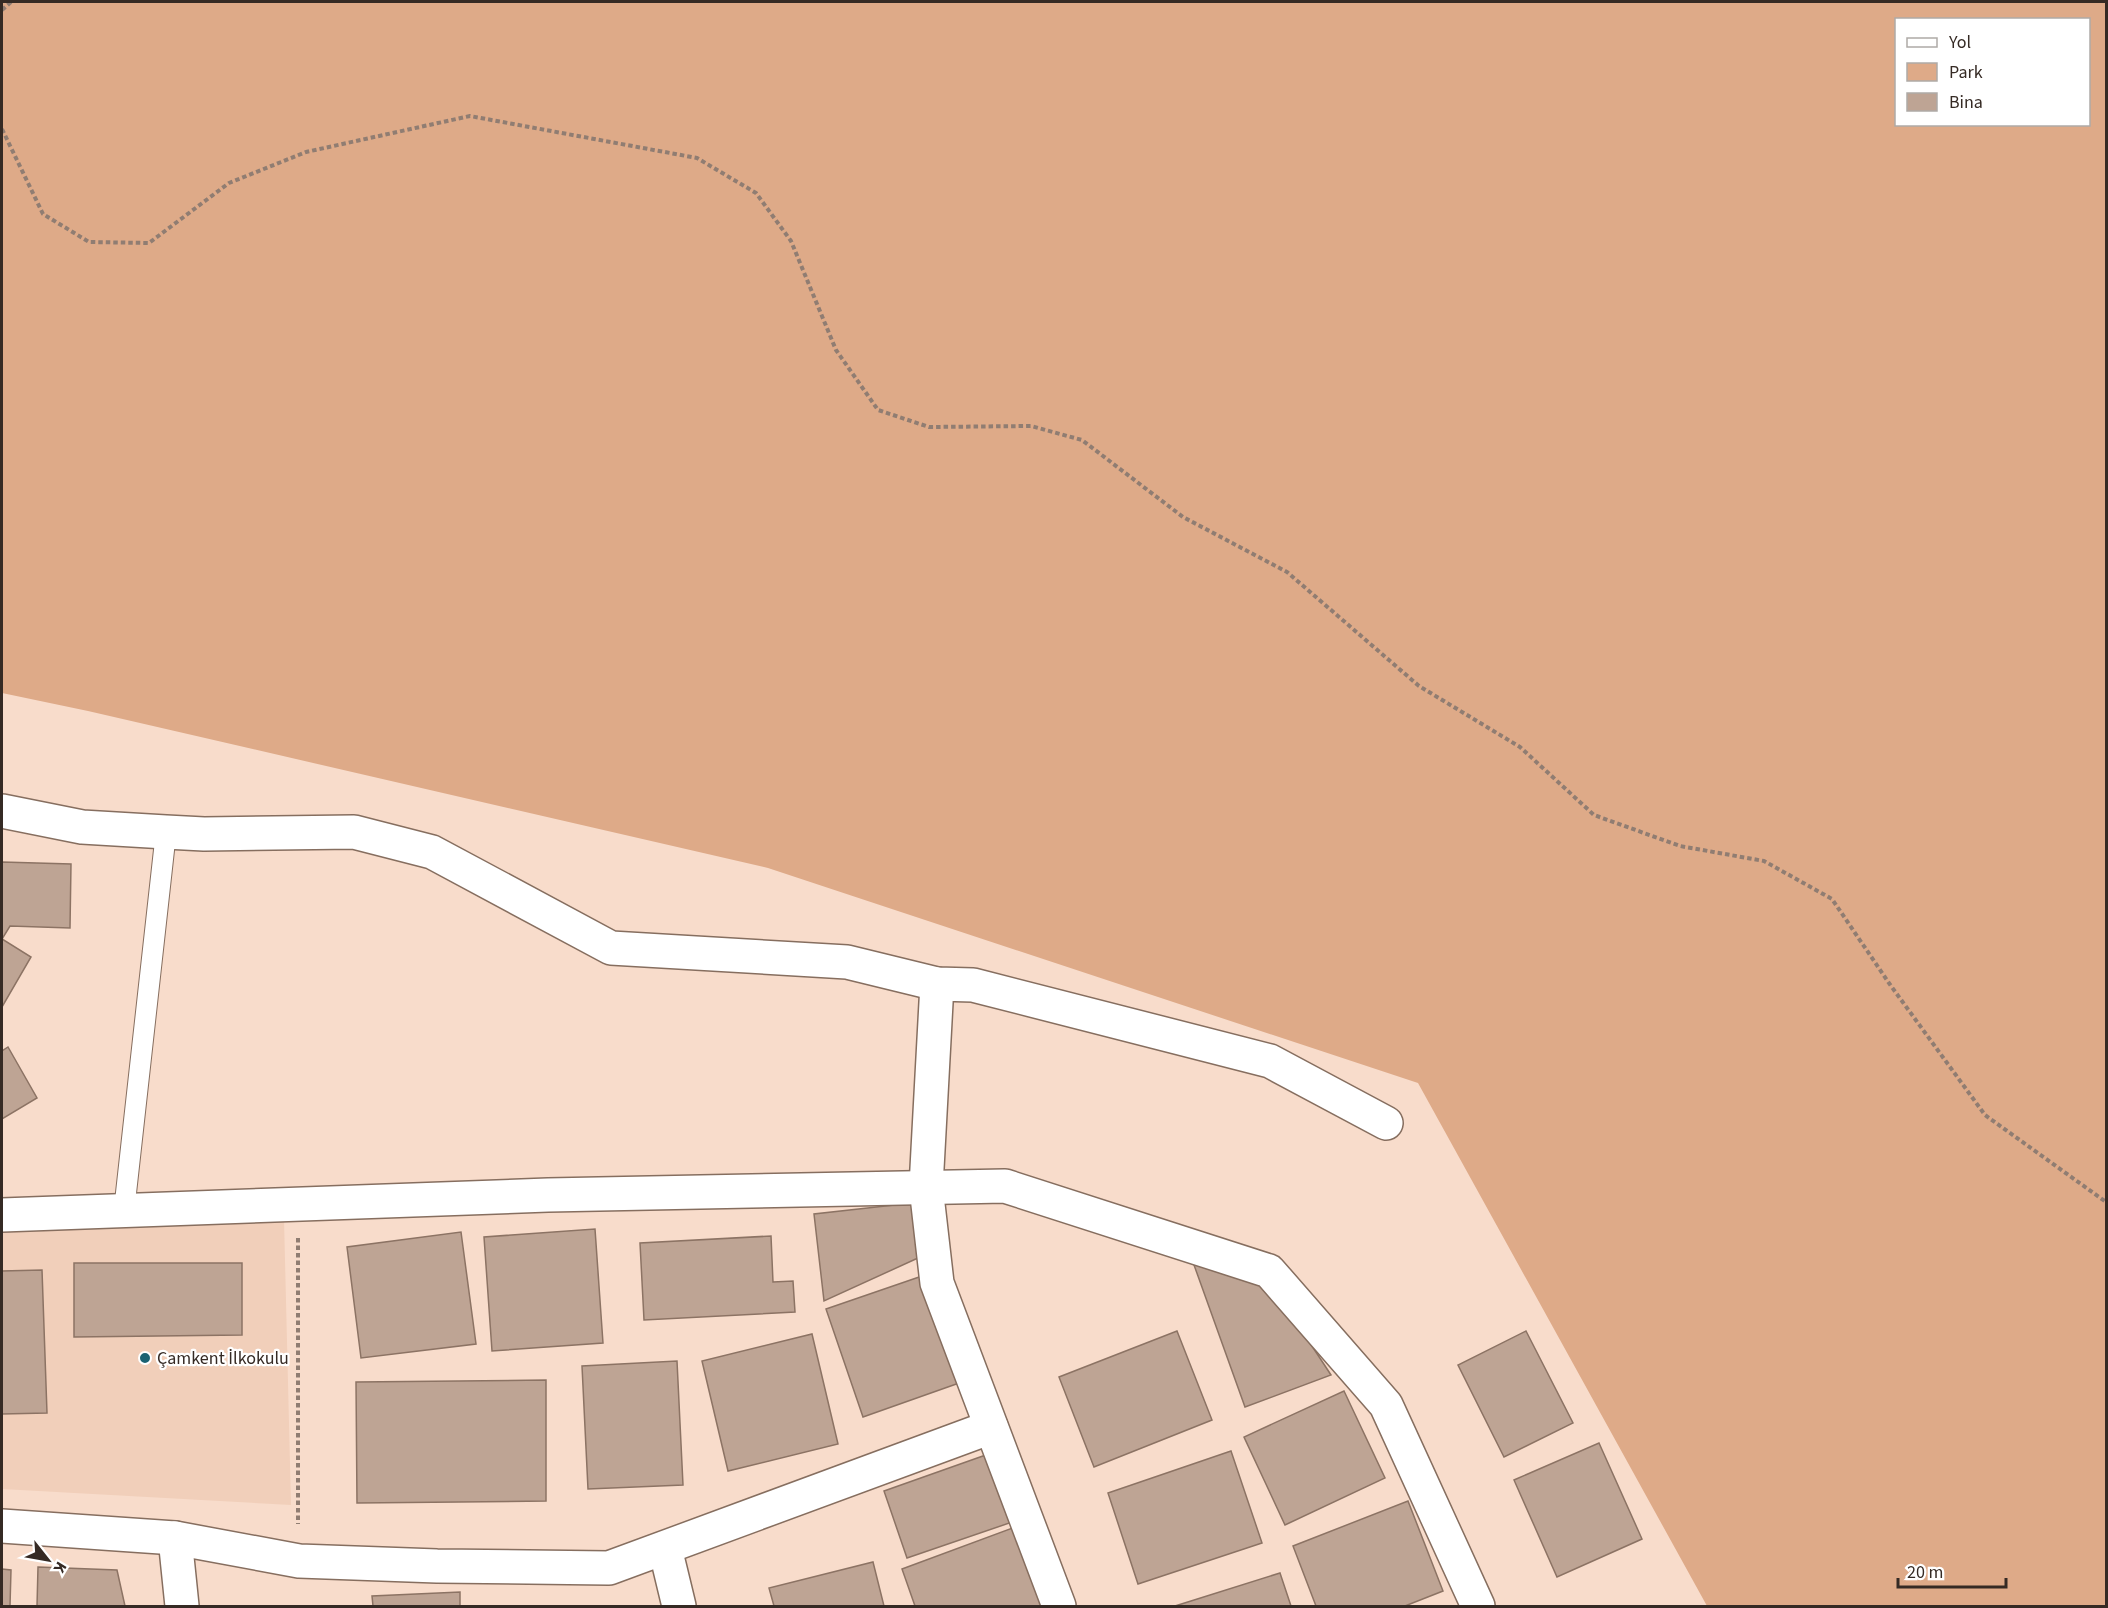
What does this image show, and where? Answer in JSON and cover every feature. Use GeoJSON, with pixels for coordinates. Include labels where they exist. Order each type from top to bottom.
{"type":"FeatureCollection","features":[{"type":"Feature","properties":{"kind":"street"},"geometry":{"type":"LineString","coordinates":[[2,811],[82,827],[204,834],[354,832],[432,852],[611,948],[847,962],[937,984],[973,985],[1270,1060],[1386,1123]]}},
{"type":"Feature","properties":{"kind":"street"},"geometry":{"type":"LineString","coordinates":[[937,984],[926,1187],[937,1283],[1059,1606]]}},
{"type":"Feature","properties":{"kind":"street"},"geometry":{"type":"LineString","coordinates":[[2,1215],[549,1195],[1005,1186],[1269,1271],[1386,1405],[1478,1606]]}},
{"type":"Feature","properties":{"kind":"street"},"geometry":{"type":"LineString","coordinates":[[2,1526],[175,1538],[299,1561],[437,1566],[609,1568],[991,1427]]}},
{"type":"Feature","properties":{"kind":"street"},"geometry":{"type":"LineString","coordinates":[[175,1538],[182,1606]]}},
{"type":"Feature","properties":{"kind":"street"},"geometry":{"type":"LineString","coordinates":[[665,1548],[679,1606]]}},
{"type":"Feature","properties":{"kind":"lane"},"geometry":{"type":"LineString","coordinates":[[124,1211],[166,832]]}},
{"type":"Feature","properties":{"kind":"path"},"geometry":{"type":"LineString","coordinates":[[2,10],[11,2]]}},
{"type":"Feature","properties":{"kind":"path"},"geometry":{"type":"LineString","coordinates":[[2,129],[43,214],[89,242],[149,243],[229,183],[306,152],[470,116],[697,158],[756,194],[791,241],[836,350],[878,410],[929,427],[1031,426],[1082,440],[1183,517],[1287,572],[1419,686],[1520,747],[1594,815],[1680,846],[1764,861],[1832,899],[1891,986],[1985,1115],[2106,1202]]}},
{"type":"Feature","properties":{"kind":"path"},"geometry":{"type":"LineString","coordinates":[[298,1204],[299,1561]]}},
{"type":"Feature","properties":{"kind":"shaded area","name":"Çamkent İlkokulu"},"geometry":{"type":"Polygon","coordinates":[[[284,1219],[291,1505],[2,1489],[2,1228],[284,1219]]]}},
{"type":"Feature","properties":{"kind":"green space"},"geometry":{"type":"Polygon","coordinates":[[[2,2],[2106,2],[2106,1606],[1707,1606],[1418,1083],[768,868],[2,693],[2,2]]]}},
{"type":"Feature","properties":{"kind":"building"},"geometry":{"type":"Polygon","coordinates":[[[2,862],[71,864],[70,928],[10,926],[2,939],[2,862]]]}},
{"type":"Feature","properties":{"kind":"building"},"geometry":{"type":"Polygon","coordinates":[[[2,939],[31,957],[2,1007],[2,939]]]}},
{"type":"Feature","properties":{"kind":"building"},"geometry":{"type":"Polygon","coordinates":[[[8,1047],[37,1098],[2,1119],[2,1051],[8,1047]]]}},
{"type":"Feature","properties":{"kind":"building"},"geometry":{"type":"Polygon","coordinates":[[[912,1203],[918,1258],[824,1301],[814,1214],[912,1203]]]}},
{"type":"Feature","properties":{"kind":"building"},"geometry":{"type":"Polygon","coordinates":[[[595,1229],[603,1343],[492,1351],[484,1237],[595,1229]]]}},
{"type":"Feature","properties":{"kind":"building"},"geometry":{"type":"Polygon","coordinates":[[[461,1232],[476,1344],[361,1358],[347,1247],[461,1232]]]}},
{"type":"Feature","properties":{"kind":"building"},"geometry":{"type":"Polygon","coordinates":[[[771,1236],[773,1282],[793,1281],[795,1312],[644,1320],[640,1243],[771,1236]]]}},
{"type":"Feature","properties":{"kind":"building"},"geometry":{"type":"Polygon","coordinates":[[[1189,1251],[1266,1276],[1331,1375],[1245,1407],[1189,1251]]]}},
{"type":"Feature","properties":{"kind":"building"},"geometry":{"type":"Polygon","coordinates":[[[74,1263],[242,1263],[242,1335],[74,1337],[74,1263]]]}},
{"type":"Feature","properties":{"kind":"building"},"geometry":{"type":"Polygon","coordinates":[[[42,1270],[47,1413],[2,1414],[2,1271],[42,1270]]]}},
{"type":"Feature","properties":{"kind":"building"},"geometry":{"type":"Polygon","coordinates":[[[925,1275],[962,1382],[863,1417],[826,1309],[925,1275]]]}},
{"type":"Feature","properties":{"kind":"building"},"geometry":{"type":"Polygon","coordinates":[[[1177,1331],[1212,1420],[1094,1467],[1059,1377],[1177,1331]]]}},
{"type":"Feature","properties":{"kind":"building"},"geometry":{"type":"Polygon","coordinates":[[[1526,1331],[1573,1423],[1504,1457],[1458,1365],[1526,1331]]]}},
{"type":"Feature","properties":{"kind":"building"},"geometry":{"type":"Polygon","coordinates":[[[812,1334],[838,1444],[728,1471],[702,1361],[812,1334]]]}},
{"type":"Feature","properties":{"kind":"building"},"geometry":{"type":"Polygon","coordinates":[[[677,1361],[683,1485],[588,1489],[582,1366],[677,1361]]]}},
{"type":"Feature","properties":{"kind":"building"},"geometry":{"type":"Polygon","coordinates":[[[546,1380],[546,1501],[357,1503],[356,1382],[546,1380]]]}},
{"type":"Feature","properties":{"kind":"building"},"geometry":{"type":"Polygon","coordinates":[[[1344,1391],[1385,1478],[1285,1525],[1244,1437],[1344,1391]]]}},
{"type":"Feature","properties":{"kind":"building"},"geometry":{"type":"Polygon","coordinates":[[[1599,1443],[1642,1539],[1557,1577],[1514,1480],[1599,1443]]]}},
{"type":"Feature","properties":{"kind":"building"},"geometry":{"type":"Polygon","coordinates":[[[997,1451],[1021,1519],[907,1558],[884,1491],[997,1451]]]}},
{"type":"Feature","properties":{"kind":"building"},"geometry":{"type":"Polygon","coordinates":[[[1231,1451],[1262,1543],[1138,1584],[1108,1493],[1231,1451]]]}},
{"type":"Feature","properties":{"kind":"building"},"geometry":{"type":"Polygon","coordinates":[[[1408,1501],[1443,1591],[1405,1606],[1316,1606],[1293,1546],[1408,1501]]]}},
{"type":"Feature","properties":{"kind":"building"},"geometry":{"type":"Polygon","coordinates":[[[1018,1526],[1048,1606],[915,1606],[902,1569],[1018,1526]]]}},
{"type":"Feature","properties":{"kind":"building"},"geometry":{"type":"Polygon","coordinates":[[[873,1562],[884,1606],[774,1606],[769,1588],[873,1562]]]}},
{"type":"Feature","properties":{"kind":"building"},"geometry":{"type":"Polygon","coordinates":[[[38,1567],[117,1570],[125,1606],[37,1606],[38,1567]]]}},
{"type":"Feature","properties":{"kind":"building"},"geometry":{"type":"Polygon","coordinates":[[[2,1569],[11,1570],[10,1606],[2,1606],[2,1569]]]}},
{"type":"Feature","properties":{"kind":"building"},"geometry":{"type":"Polygon","coordinates":[[[1280,1573],[1291,1606],[1175,1606],[1280,1573]]]}},
{"type":"Feature","properties":{"kind":"building"},"geometry":{"type":"Polygon","coordinates":[[[460,1592],[460,1606],[373,1606],[372,1596],[460,1592]]]}},
{"type":"Feature","properties":{"kind":"place","name":"Çamkent İlkokulu"},"geometry":{"type":"Point","coordinates":[145,1358]}}]}
